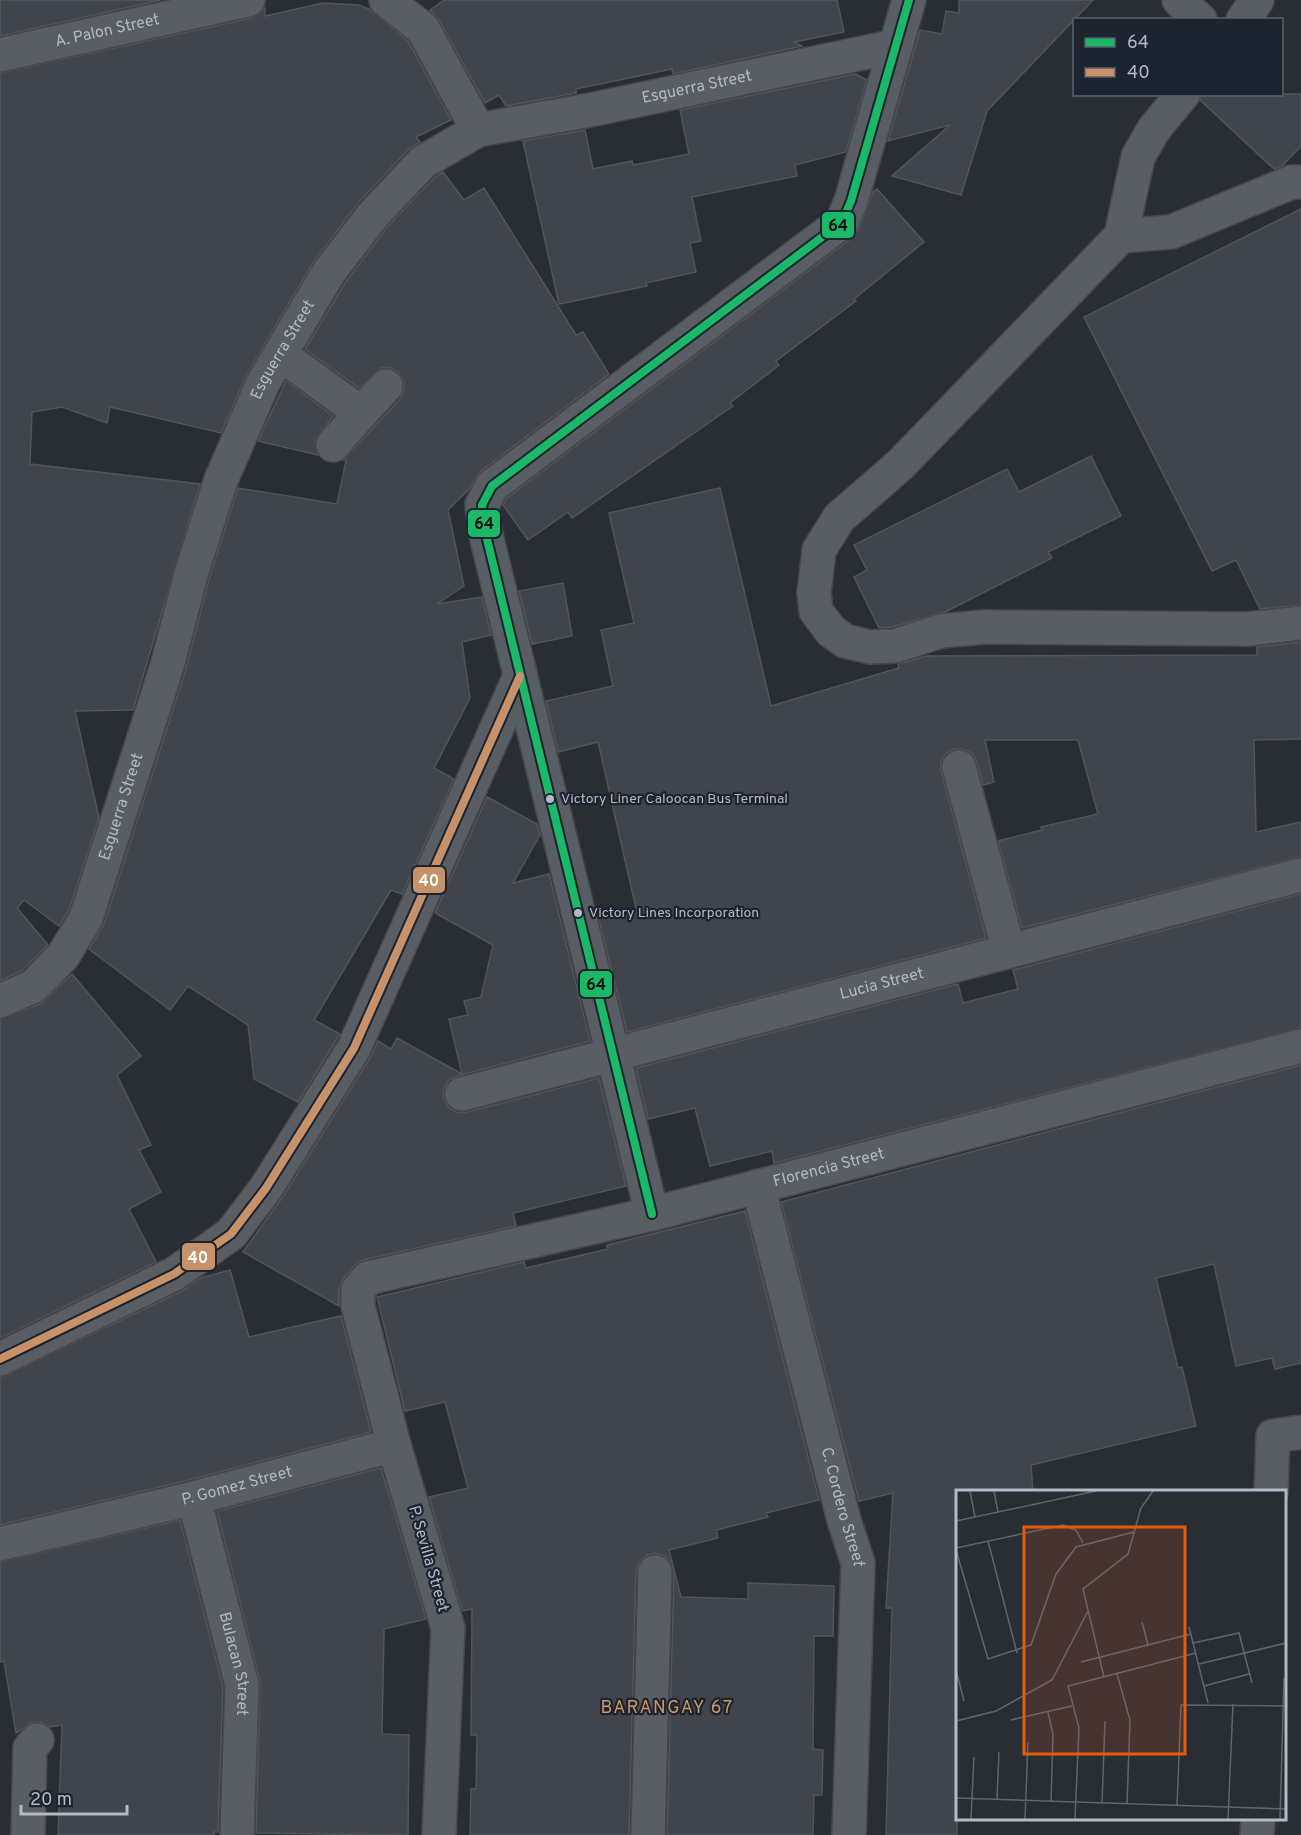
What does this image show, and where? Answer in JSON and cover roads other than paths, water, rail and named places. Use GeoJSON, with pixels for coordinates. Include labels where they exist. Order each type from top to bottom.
{"type":"FeatureCollection","features":[{"type":"Feature","properties":{"kind":"street","name":"A. Palon Street"},"geometry":{"type":"LineString","coordinates":[[0,55],[248,0]]}},
{"type":"Feature","properties":{"kind":"street"},"geometry":{"type":"LineString","coordinates":[[386,0],[423,29],[478,130]]}},
{"type":"Feature","properties":{"kind":"street"},"geometry":{"type":"LineString","coordinates":[[652,1214],[484,531],[482,505],[492,486],[842,222],[851,201],[909,0]]}},
{"type":"Feature","properties":{"kind":"street"},"geometry":{"type":"LineString","coordinates":[[1179,0],[1198,18]]}},
{"type":"Feature","properties":{"kind":"street"},"geometry":{"type":"LineString","coordinates":[[1244,18],[1257,0]]}},
{"type":"Feature","properties":{"kind":"street","name":"Esguerra Street"},"geometry":{"type":"LineString","coordinates":[[0,1001],[34,986],[63,956],[86,918],[167,666],[192,571],[221,480],[263,383],[329,272],[373,215],[423,162],[478,130],[590,110],[896,46]]}},
{"type":"Feature","properties":{"kind":"street"},"geometry":{"type":"LineString","coordinates":[[1181,96],[1154,129],[1138,157],[1121,236],[901,464],[839,518],[819,550],[814,593],[816,611],[831,631],[845,641],[870,647],[894,646],[941,631],[984,627],[1248,629],[1301,623]]}},
{"type":"Feature","properties":{"kind":"street"},"geometry":{"type":"LineString","coordinates":[[1121,236],[1171,232],[1292,182],[1301,182]]}},
{"type":"Feature","properties":{"kind":"street"},"geometry":{"type":"LineString","coordinates":[[280,354],[361,413]]}},
{"type":"Feature","properties":{"kind":"street"},"geometry":{"type":"LineString","coordinates":[[333,445],[386,386]]}},
{"type":"Feature","properties":{"kind":"street"},"geometry":{"type":"LineString","coordinates":[[0,1359],[174,1274],[231,1234],[252,1206],[354,1048],[520,676]]}},
{"type":"Feature","properties":{"kind":"street"},"geometry":{"type":"LineString","coordinates":[[959,766],[1009,951]]}},
{"type":"Feature","properties":{"kind":"street","name":"Lucia Street"},"geometry":{"type":"LineString","coordinates":[[462,1094],[1301,875]]}},
{"type":"Feature","properties":{"kind":"street","name":"Florencia Street"},"geometry":{"type":"LineString","coordinates":[[358,1290],[368,1278],[652,1214],[1301,1046]]}},
{"type":"Feature","properties":{"kind":"street","name":"C. Cordero Street"},"geometry":{"type":"LineString","coordinates":[[758,1186],[844,1520],[858,1563],[849,1835]]}},
{"type":"Feature","properties":{"kind":"street","name":"P. Sevilla Street"},"geometry":{"type":"LineString","coordinates":[[358,1290],[358,1306],[394,1445],[448,1628],[439,1835]]}},
{"type":"Feature","properties":{"kind":"street"},"geometry":{"type":"LineString","coordinates":[[1271,1490],[1287,1434]]}},
{"type":"Feature","properties":{"kind":"street","name":"P. Gomez Street"},"geometry":{"type":"LineString","coordinates":[[0,1544],[41,1537],[394,1445]]}},
{"type":"Feature","properties":{"kind":"street","name":"Bulacan Street"},"geometry":{"type":"LineString","coordinates":[[194,1498],[242,1685],[237,1835]]}},
{"type":"Feature","properties":{"kind":"street"},"geometry":{"type":"LineString","coordinates":[[648,1835],[655,1572]]}},
{"type":"Feature","properties":{"kind":"street"},"geometry":{"type":"LineString","coordinates":[[28,1835],[30,1748],[37,1740]]}},
{"type":"Feature","properties":{"kind":"street"},"geometry":{"type":"LineString","coordinates":[[1257,1835],[1258,1820]]}},
{"type":"Feature","properties":{"kind":"place","name":"Victory Liner Caloocan Bus Terminal"},"geometry":{"type":"Point","coordinates":[550,799]}},
{"type":"Feature","properties":{"kind":"place","name":"Victory Lines Incorporation"},"geometry":{"type":"Point","coordinates":[578,913]}},
{"type":"Feature","properties":{"kind":"district","name":"BARANGAY 67"},"geometry":{"type":"Point","coordinates":[667,1708]}}]}
